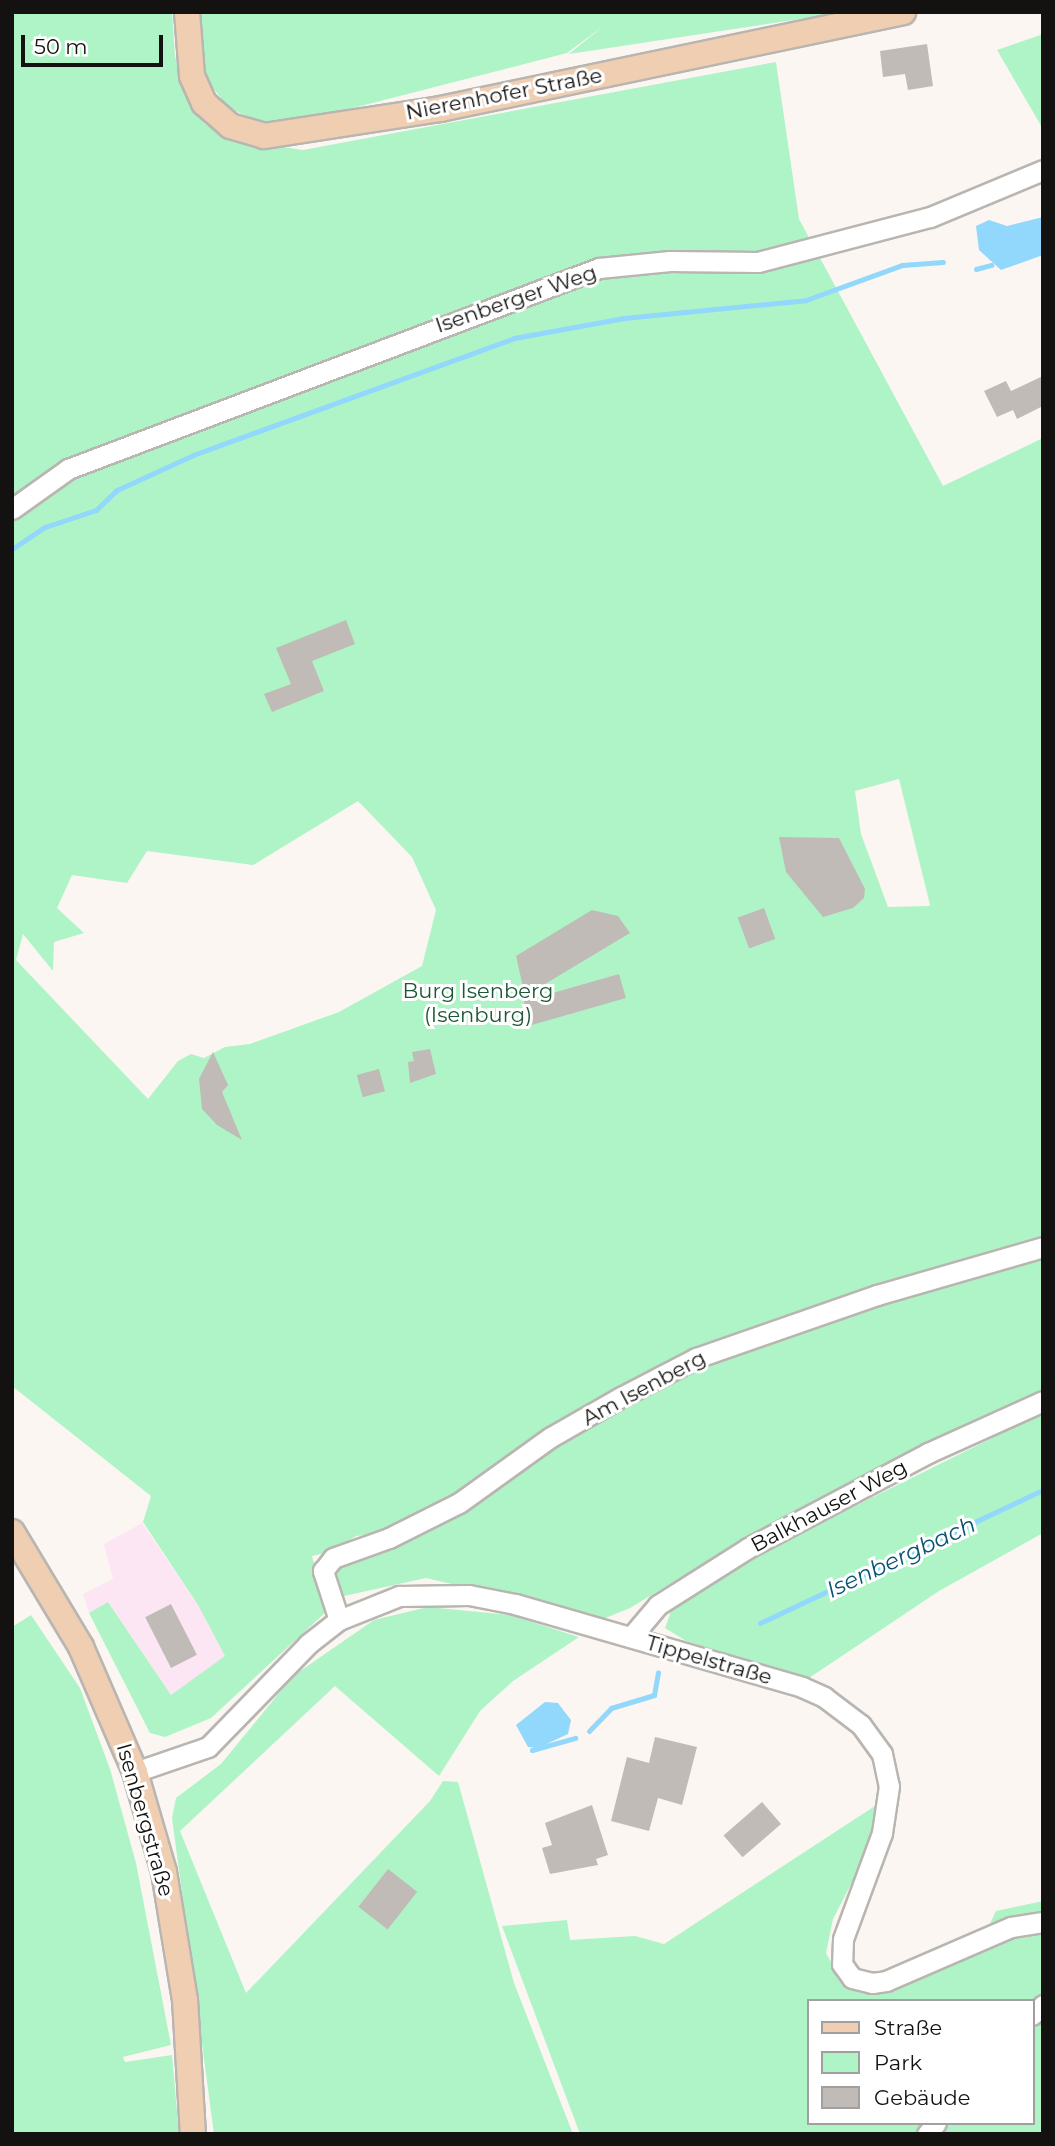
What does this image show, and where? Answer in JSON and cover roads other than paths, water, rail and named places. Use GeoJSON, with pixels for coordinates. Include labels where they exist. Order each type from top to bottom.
{"type":"FeatureCollection","features":[{"type":"Feature","properties":{"kind":"main road","name":"Nierenhofer Straße"},"geometry":{"type":"LineString","coordinates":[[187,12],[192,76],[204,103],[230,126],[264,136],[440,109],[903,12]]}},
{"type":"Feature","properties":{"kind":"main road","name":"Isenbergstraße"},"geometry":{"type":"LineString","coordinates":[[12,1532],[81,1647],[135,1772],[164,1872],[185,2000],[193,2134]]}},
{"type":"Feature","properties":{"kind":"street","name":"Isenberger Weg"},"geometry":{"type":"LineString","coordinates":[[12,509],[68,469],[599,268],[670,261],[758,262],[930,217],[1043,170]]}},
{"type":"Feature","properties":{"kind":"street","name":"Am Isenberg"},"geometry":{"type":"LineString","coordinates":[[339,1620],[323,1571],[333,1558],[390,1538],[459,1503],[551,1437],[621,1397],[696,1358],[877,1295],[1043,1247]]}},
{"type":"Feature","properties":{"kind":"street","name":"Balkhauser Weg"},"geometry":{"type":"LineString","coordinates":[[631,1637],[658,1605],[748,1548],[928,1453],[1043,1401]]}},
{"type":"Feature","properties":{"kind":"street","name":"Tippelstraße"},"geometry":{"type":"LineString","coordinates":[[135,1772],[208,1747],[308,1644],[339,1620],[399,1596],[468,1595],[631,1637],[824,1697],[861,1725],[882,1754],[889,1786],[883,1833],[841,1955],[852,1978],[872,1983],[886,1981],[1011,1927],[1043,1922]]}},
{"type":"Feature","properties":{"kind":"water"},"geometry":{"type":"Polygon","coordinates":[[[1043,217],[1043,255],[1001,270],[979,250],[976,226],[989,220],[1007,226],[1043,217]]]}},
{"type":"Feature","properties":{"kind":"water"},"geometry":{"type":"Polygon","coordinates":[[[545,1702],[558,1703],[571,1720],[568,1734],[538,1748],[528,1747],[516,1725],[545,1702]]]}},
{"type":"Feature","properties":{"kind":"waterway"},"geometry":{"type":"LineString","coordinates":[[12,549],[45,527],[96,510],[117,490],[193,455],[514,338],[624,318],[806,300],[902,265],[943,262]]}},
{"type":"Feature","properties":{"kind":"waterway"},"geometry":{"type":"LineString","coordinates":[[976,269],[991,265]]}},
{"type":"Feature","properties":{"kind":"waterway","name":"Isenbergbach"},"geometry":{"type":"LineString","coordinates":[[760,1623],[1043,1490]]}},
{"type":"Feature","properties":{"kind":"waterway","name":"Isenbergbach"},"geometry":{"type":"LineString","coordinates":[[589,1731],[611,1708],[654,1695],[658,1672]]}},
{"type":"Feature","properties":{"kind":"waterway","name":"Isenbergbach"},"geometry":{"type":"LineString","coordinates":[[532,1750],[575,1738]]}},
{"type":"Feature","properties":{"kind":"park label","name":"Burg Isenberg (Isenburg)"},"geometry":{"type":"Point","coordinates":[478,1003]}}]}
